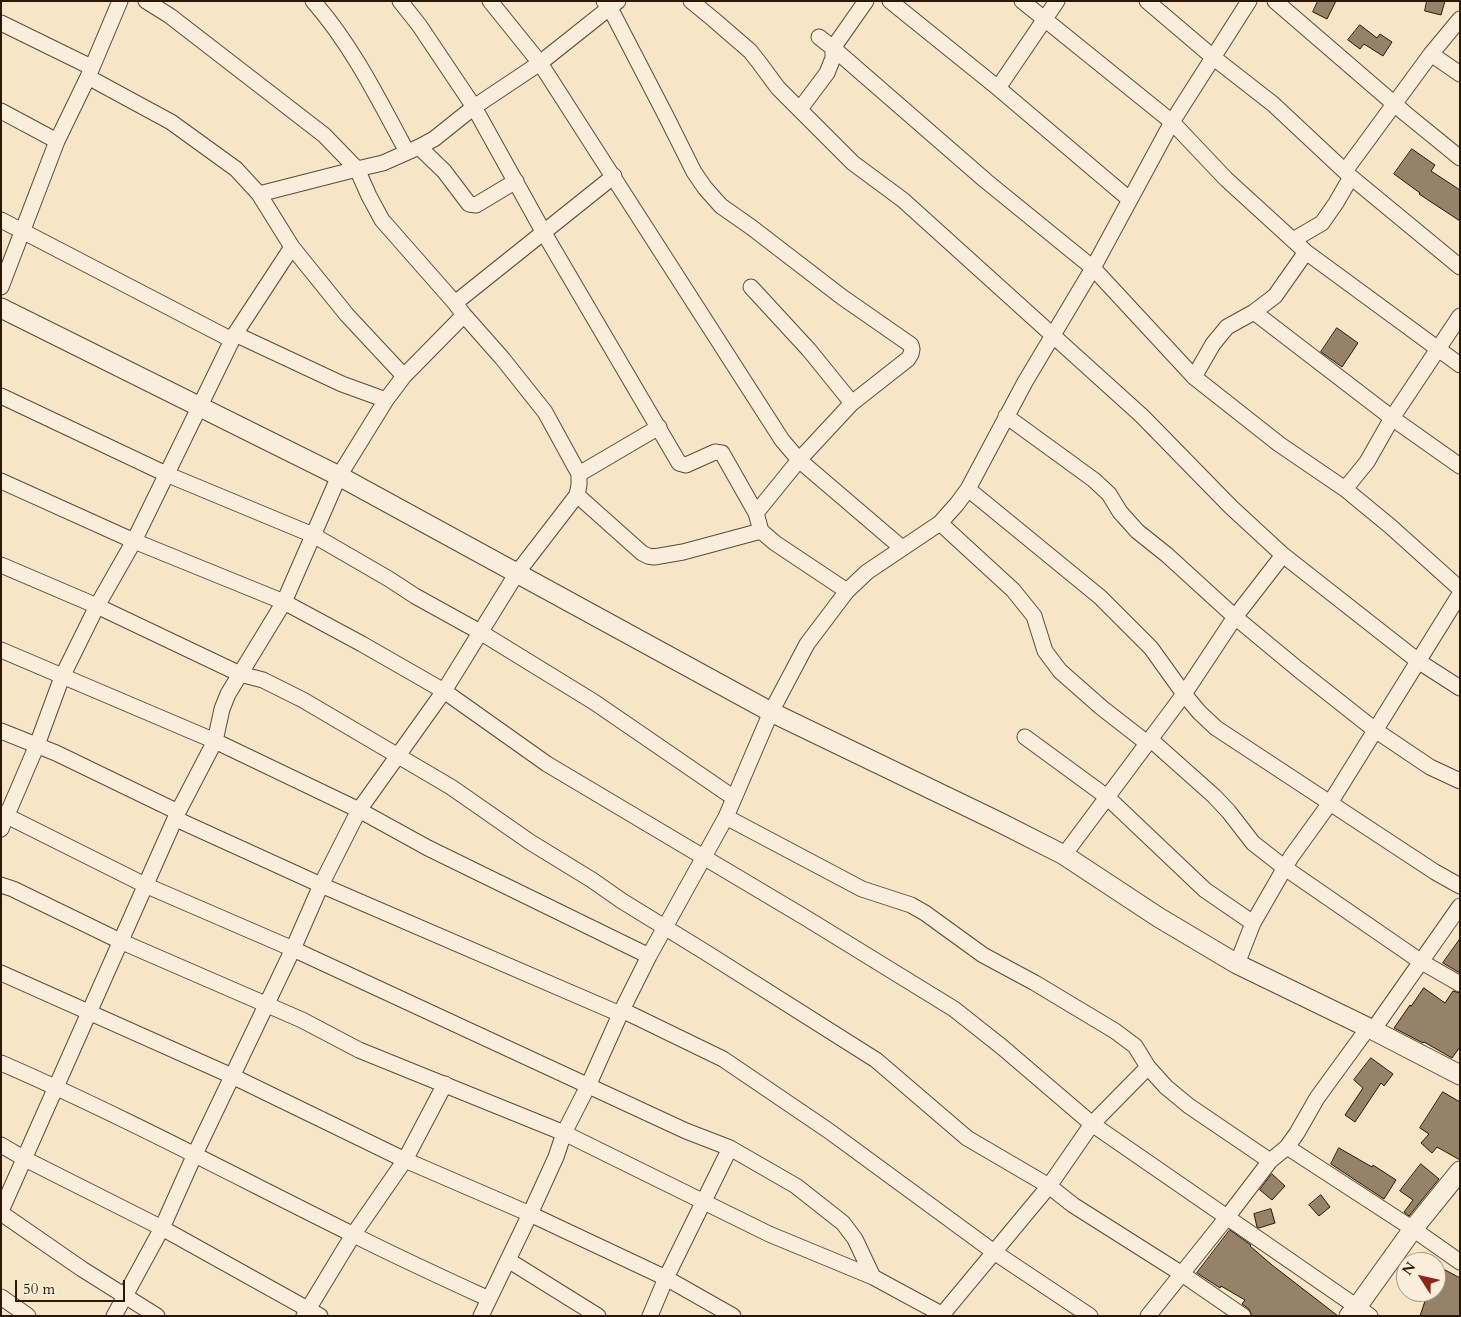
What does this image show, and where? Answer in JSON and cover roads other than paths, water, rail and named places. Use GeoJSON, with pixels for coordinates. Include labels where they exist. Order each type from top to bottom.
{"type":"FeatureCollection","features":[{"type":"Feature","properties":{"kind":"street"},"geometry":{"type":"LineString","coordinates":[[1,287],[57,141],[120,1]]}},
{"type":"Feature","properties":{"kind":"street"},"geometry":{"type":"LineString","coordinates":[[114,1316],[162,1228],[195,1154],[293,950],[321,885],[359,810],[444,692],[517,573],[577,495],[579,486],[579,474],[545,412],[502,358],[382,220],[357,169],[324,135],[288,106],[170,16],[146,1]]}},
{"type":"Feature","properties":{"kind":"street"},"geometry":{"type":"LineString","coordinates":[[313,1],[328,18],[413,149],[444,172],[469,204],[476,204],[516,181]]}},
{"type":"Feature","properties":{"kind":"street"},"geometry":{"type":"LineString","coordinates":[[400,1],[419,25],[474,107],[544,233],[679,463],[686,465],[715,452],[722,453],[756,513],[761,531],[775,543],[847,591]]}},
{"type":"Feature","properties":{"kind":"street"},"geometry":{"type":"LineString","coordinates":[[490,1],[540,63],[782,440],[799,460],[902,548]]}},
{"type":"Feature","properties":{"kind":"street"},"geometry":{"type":"LineString","coordinates":[[691,1],[750,52],[778,88],[853,163],[903,200],[1142,416],[1230,507],[1283,555],[1418,661],[1460,688]]}},
{"type":"Feature","properties":{"kind":"street"},"geometry":{"type":"LineString","coordinates":[[800,109],[827,73],[833,48],[866,1]]}},
{"type":"Feature","properties":{"kind":"street"},"geometry":{"type":"LineString","coordinates":[[890,1],[998,88],[1129,199]]}},
{"type":"Feature","properties":{"kind":"street"},"geometry":{"type":"LineString","coordinates":[[1022,1],[1172,122],[1226,179],[1306,252],[1460,365]]}},
{"type":"Feature","properties":{"kind":"street"},"geometry":{"type":"LineString","coordinates":[[998,88],[1057,1]]}},
{"type":"Feature","properties":{"kind":"street"},"geometry":{"type":"LineString","coordinates":[[1147,1],[1214,58],[1273,104],[1348,174],[1460,267]]}},
{"type":"Feature","properties":{"kind":"street"},"geometry":{"type":"LineString","coordinates":[[481,1316],[530,1214],[556,1157],[564,1134],[621,1012],[649,956],[726,818],[772,712],[807,644],[847,591],[867,572],[940,523],[968,489],[1006,416],[1092,268],[1172,122],[1249,1]]}},
{"type":"Feature","properties":{"kind":"street"},"geometry":{"type":"LineString","coordinates":[[1275,1],[1394,104],[1460,158]]}},
{"type":"Feature","properties":{"kind":"street"},"geometry":{"type":"LineString","coordinates":[[259,194],[383,163],[434,139],[474,107],[540,63],[611,4],[694,172],[705,188],[722,206],[836,292],[911,345],[911,354],[908,359],[852,402],[799,460],[756,513]]}},
{"type":"Feature","properties":{"kind":"street"},"geometry":{"type":"LineString","coordinates":[[1293,240],[1322,223],[1336,204],[1348,174],[1394,104],[1460,19]]}},
{"type":"Feature","properties":{"kind":"street"},"geometry":{"type":"LineString","coordinates":[[1,23],[89,72],[172,122],[236,169],[259,194],[292,247],[347,315],[404,376]]}},
{"type":"Feature","properties":{"kind":"street"},"geometry":{"type":"LineString","coordinates":[[819,37],[1092,268],[1194,377],[1279,444],[1345,489],[1460,588]]}},
{"type":"Feature","properties":{"kind":"street"},"geometry":{"type":"LineString","coordinates":[[1431,54],[1460,74]]}},
{"type":"Feature","properties":{"kind":"street"},"geometry":{"type":"LineString","coordinates":[[1,111],[57,141]]}},
{"type":"Feature","properties":{"kind":"street"},"geometry":{"type":"LineString","coordinates":[[157,1316],[82,1269],[1,1212],[145,885],[177,815],[215,741],[222,709],[228,694],[284,602],[338,476],[386,400],[459,309],[544,233],[614,176]]}},
{"type":"Feature","properties":{"kind":"street"},"geometry":{"type":"LineString","coordinates":[[1,220],[234,337],[342,384],[386,400]]}},
{"type":"Feature","properties":{"kind":"street"},"geometry":{"type":"LineString","coordinates":[[292,247],[234,337],[134,541],[97,606],[62,677],[37,745],[4,820],[293,950],[686,1131],[730,1148],[796,1186],[843,1223],[855,1239],[873,1277]]}},
{"type":"Feature","properties":{"kind":"street"},"geometry":{"type":"LineString","coordinates":[[1194,377],[1212,344],[1227,327],[1254,312],[1275,296],[1306,252]]}},
{"type":"Feature","properties":{"kind":"street"},"geometry":{"type":"LineString","coordinates":[[751,288],[809,350],[852,402]]}},
{"type":"Feature","properties":{"kind":"street"},"geometry":{"type":"LineString","coordinates":[[1,308],[338,476],[772,712],[1064,855],[1158,917],[1237,964],[1460,1075]]}},
{"type":"Feature","properties":{"kind":"street"},"geometry":{"type":"LineString","coordinates":[[1254,312],[1392,418],[1460,466]]}},
{"type":"Feature","properties":{"kind":"street"},"geometry":{"type":"LineString","coordinates":[[1345,489],[1368,462],[1392,418],[1460,316]]}},
{"type":"Feature","properties":{"kind":"street"},"geometry":{"type":"LineString","coordinates":[[1,396],[166,474],[313,535],[415,596],[480,632],[594,702],[734,798]]}},
{"type":"Feature","properties":{"kind":"street"},"geometry":{"type":"LineString","coordinates":[[1006,416],[1094,480],[1109,494],[1120,512],[1137,531],[1299,670],[1375,730],[1430,767],[1460,781]]}},
{"type":"Feature","properties":{"kind":"street"},"geometry":{"type":"LineString","coordinates":[[579,474],[659,427]]}},
{"type":"Feature","properties":{"kind":"street"},"geometry":{"type":"LineString","coordinates":[[1,481],[134,541],[284,602],[362,644],[444,692],[547,764],[823,928],[954,1009],[1002,1047],[1092,1124],[1228,1216],[1359,1313],[1413,1229],[1460,1171]]}},
{"type":"Feature","properties":{"kind":"street"},"geometry":{"type":"LineString","coordinates":[[968,489],[1100,597],[1151,648],[1198,712],[1216,728],[1435,872],[1460,886]]}},
{"type":"Feature","properties":{"kind":"street"},"geometry":{"type":"LineString","coordinates":[[577,495],[642,553],[648,556],[654,557],[683,552],[761,531]]}},
{"type":"Feature","properties":{"kind":"street"},"geometry":{"type":"LineString","coordinates":[[940,523],[1006,583],[1029,609],[1034,616],[1046,651],[1060,671],[1102,708],[1148,741],[1214,796],[1253,843],[1284,868],[1420,961],[1460,984]]}},
{"type":"Feature","properties":{"kind":"street"},"geometry":{"type":"LineString","coordinates":[[1064,855],[1184,694],[1235,617],[1283,555]]}},
{"type":"Feature","properties":{"kind":"street"},"geometry":{"type":"LineString","coordinates":[[1,565],[97,606],[240,674],[263,680],[303,700],[451,787],[530,842],[876,1060],[967,1138],[1049,1186],[1073,1205],[1182,1274],[1243,1316]]}},
{"type":"Feature","properties":{"kind":"street"},"geometry":{"type":"LineString","coordinates":[[1237,964],[1253,923],[1284,868],[1330,804],[1460,594]]}},
{"type":"Feature","properties":{"kind":"street"},"geometry":{"type":"LineString","coordinates":[[1,650],[215,741],[359,810],[428,848],[649,956]]}},
{"type":"Feature","properties":{"kind":"street"},"geometry":{"type":"LineString","coordinates":[[1,731],[65,757],[177,815],[321,885],[621,1012],[722,1059],[829,1131],[994,1252],[1090,1316]]}},
{"type":"Feature","properties":{"kind":"street"},"geometry":{"type":"LineString","coordinates":[[1025,737],[1107,797],[1205,890],[1253,923]]}},
{"type":"Feature","properties":{"kind":"street"},"geometry":{"type":"LineString","coordinates":[[726,818],[862,889],[911,904],[925,912],[984,955],[1035,983],[1120,1035],[1134,1046],[1148,1067],[1166,1086],[1189,1106],[1270,1161]]}},
{"type":"Feature","properties":{"kind":"street"},"geometry":{"type":"LineString","coordinates":[[1,885],[120,941],[302,1020],[359,1050],[564,1134],[769,1234],[873,1277],[943,1315],[1049,1186],[1092,1124],[1148,1067]]}},
{"type":"Feature","properties":{"kind":"street"},"geometry":{"type":"LineString","coordinates":[[1148,1316],[1270,1161],[1287,1147],[1317,1098],[1460,906]]}},
{"type":"Feature","properties":{"kind":"street"},"geometry":{"type":"LineString","coordinates":[[1,973],[232,1076],[405,1160],[530,1214],[666,1278],[733,1316]]}},
{"type":"Feature","properties":{"kind":"street"},"geometry":{"type":"LineString","coordinates":[[1,1063],[195,1154],[353,1235],[489,1299]]}},
{"type":"Feature","properties":{"kind":"street"},"geometry":{"type":"LineString","coordinates":[[1,1146],[162,1228],[311,1313],[353,1235],[405,1160],[445,1084]]}},
{"type":"Feature","properties":{"kind":"street"},"geometry":{"type":"LineString","coordinates":[[1287,1147],[1460,1262]]}},
{"type":"Feature","properties":{"kind":"street"},"geometry":{"type":"LineString","coordinates":[[650,1316],[666,1278],[730,1148]]}},
{"type":"Feature","properties":{"kind":"street"},"geometry":{"type":"LineString","coordinates":[[508,1260],[598,1316]]}},
{"type":"Feature","properties":{"kind":"street"},"geometry":{"type":"LineString","coordinates":[[1,1297],[28,1316]]}}]}
